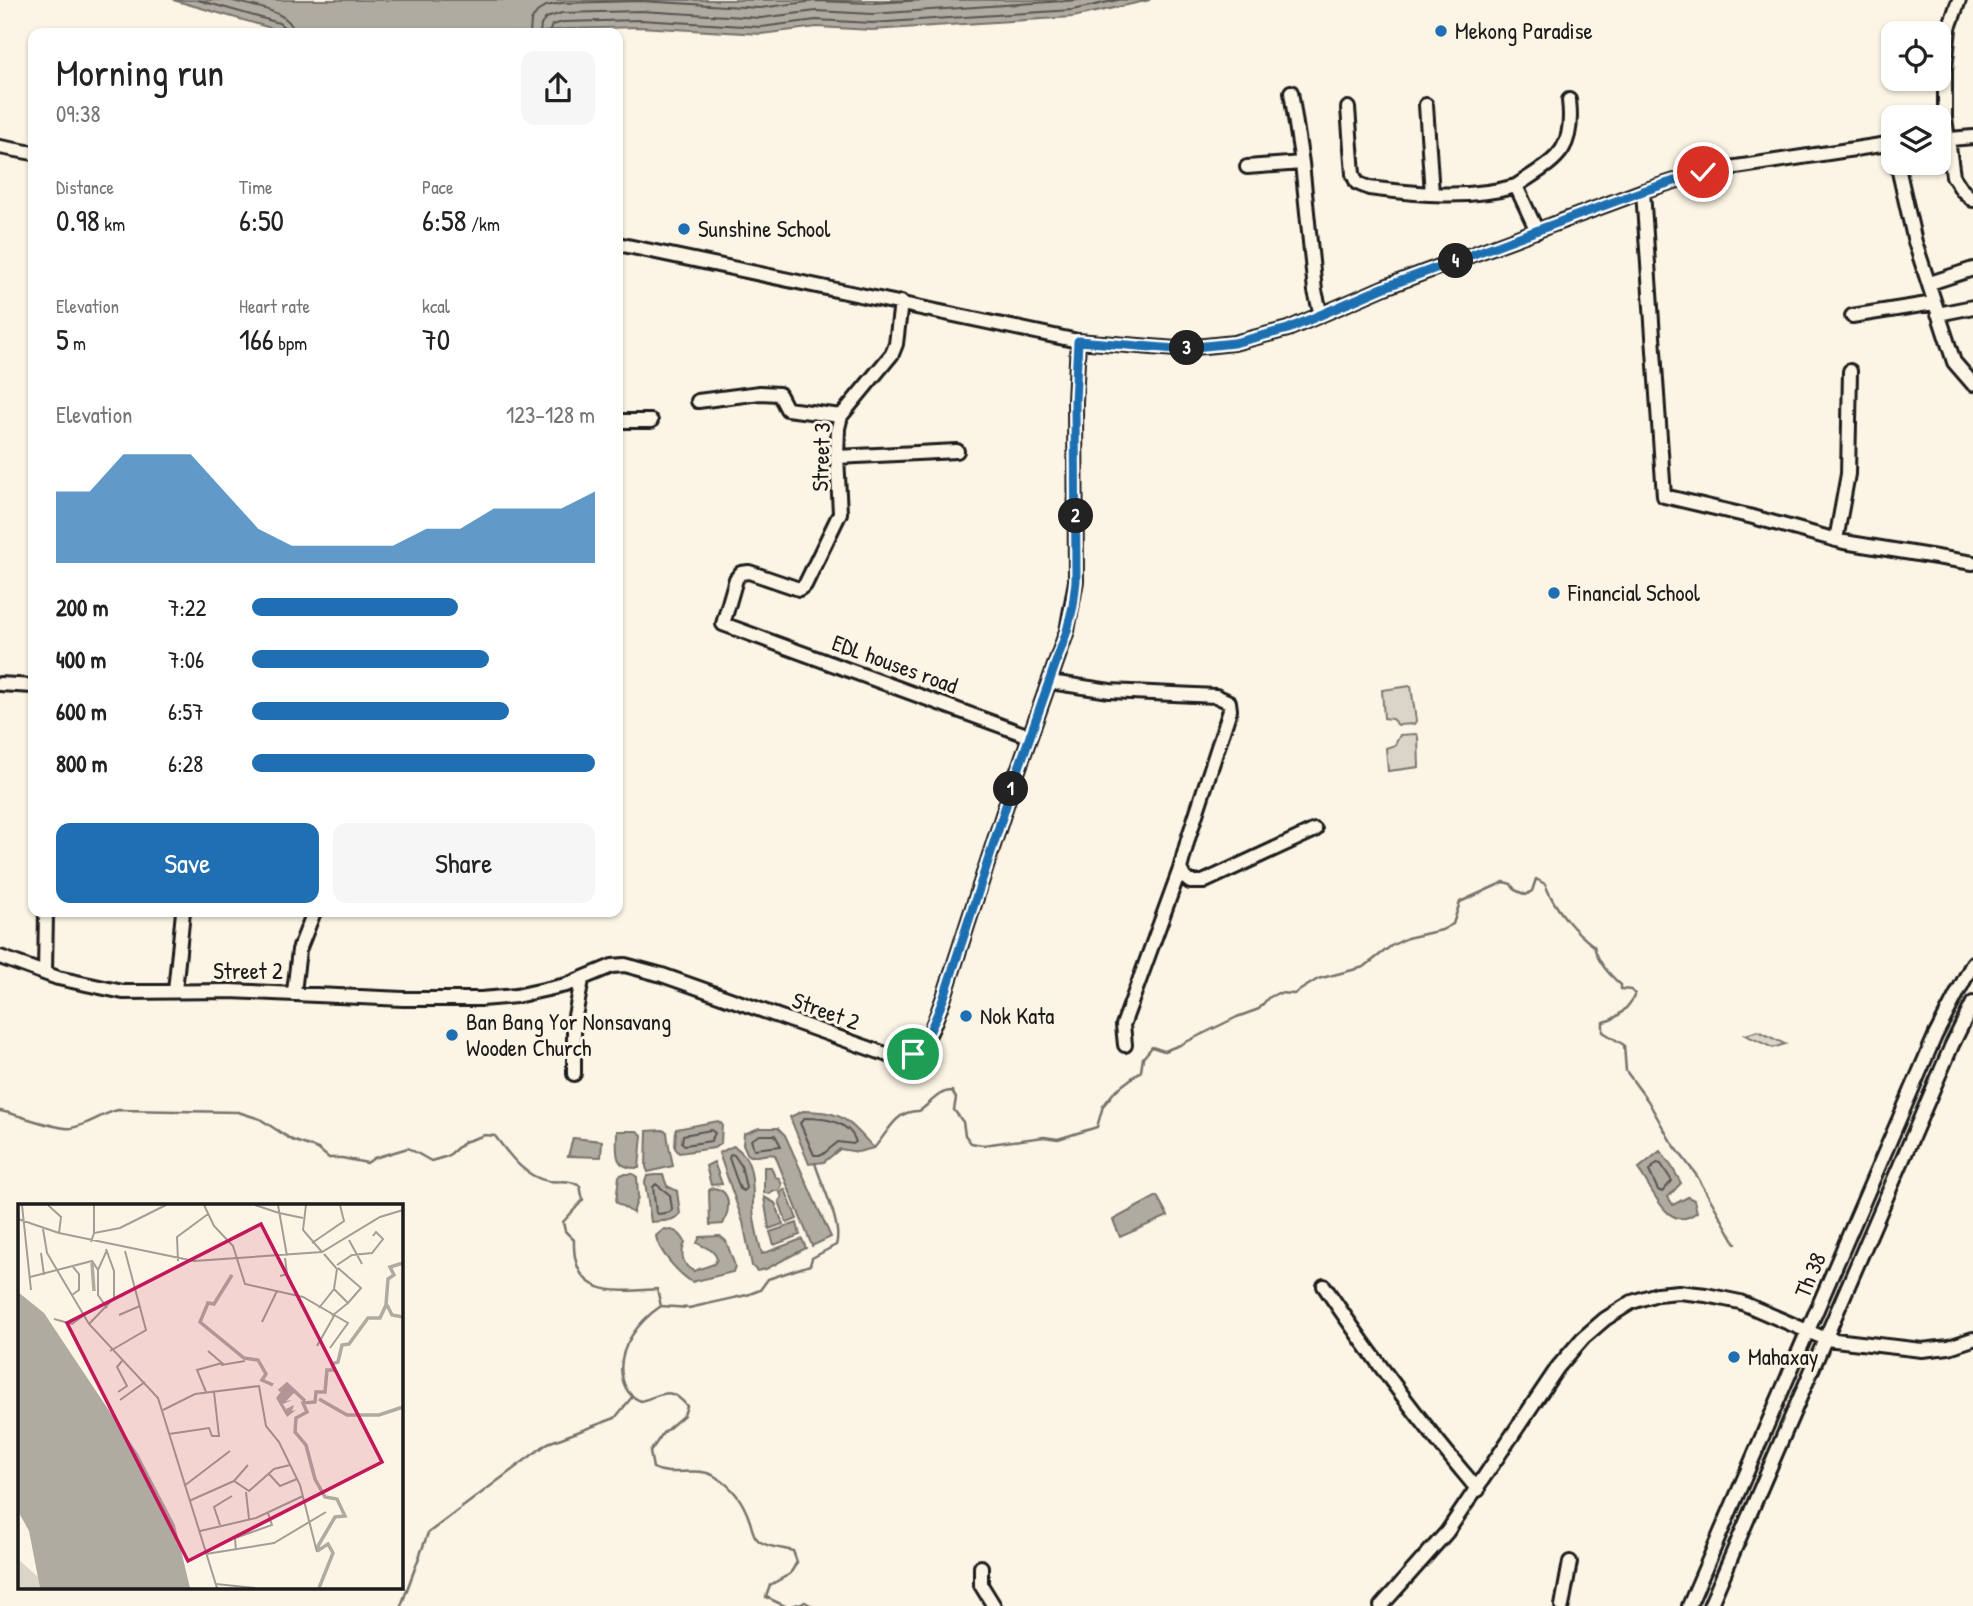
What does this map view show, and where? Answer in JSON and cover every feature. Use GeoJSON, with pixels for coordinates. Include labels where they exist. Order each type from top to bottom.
{"type":"FeatureCollection","features":[{"type":"Feature","properties":{"kind":"street"},"geometry":{"type":"LineString","coordinates":[[1945,105],[1949,28],[1959,0]]}},
{"type":"Feature","properties":{"kind":"street"},"geometry":{"type":"LineString","coordinates":[[1292,92],[1315,291],[1321,315]]}},
{"type":"Feature","properties":{"kind":"street"},"geometry":{"type":"LineString","coordinates":[[1349,108],[1353,174],[1357,183],[1369,188],[1461,196],[1491,194],[1516,186],[1551,163],[1569,138],[1572,121],[1569,100]]}},
{"type":"Feature","properties":{"kind":"street"},"geometry":{"type":"LineString","coordinates":[[1426,105],[1433,194]]}},
{"type":"Feature","properties":{"kind":"street"},"geometry":{"type":"LineString","coordinates":[[1951,139],[1973,137]]}},
{"type":"Feature","properties":{"kind":"street"},"geometry":{"type":"LineString","coordinates":[[623,245],[1078,341],[1176,349],[1234,343],[1288,329],[1385,287],[1643,191],[1703,172],[1881,146]]}},
{"type":"Feature","properties":{"kind":"street"},"geometry":{"type":"LineString","coordinates":[[0,147],[28,152]]}},
{"type":"Feature","properties":{"kind":"street"},"geometry":{"type":"LineString","coordinates":[[1247,167],[1302,163]]}},
{"type":"Feature","properties":{"kind":"street"},"geometry":{"type":"LineString","coordinates":[[1951,168],[1962,190],[1973,200]]}},
{"type":"Feature","properties":{"kind":"street"},"geometry":{"type":"LineString","coordinates":[[1900,175],[1915,242],[1954,362],[1973,384]]}},
{"type":"Feature","properties":{"kind":"street"},"geometry":{"type":"LineString","coordinates":[[1516,186],[1538,231]]}},
{"type":"Feature","properties":{"kind":"street"},"geometry":{"type":"LineString","coordinates":[[1643,191],[1664,496],[1836,540],[1973,562]]}},
{"type":"Feature","properties":{"kind":"street"},"geometry":{"type":"LineString","coordinates":[[1930,283],[1973,269]]}},
{"type":"Feature","properties":{"kind":"street","name":"Street 3"},"geometry":{"type":"LineString","coordinates":[[723,624],[736,579],[741,573],[749,572],[799,589],[805,585],[841,513],[838,457],[841,416],[892,354],[896,344],[901,302]]}},
{"type":"Feature","properties":{"kind":"street"},"geometry":{"type":"LineString","coordinates":[[1852,316],[1973,307]]}},
{"type":"Feature","properties":{"kind":"street","name":"Street 2"},"geometry":{"type":"LineString","coordinates":[[0,957],[58,978],[123,992],[293,992],[403,999],[516,996],[582,980],[612,966],[625,965],[662,975],[891,1056],[913,1054],[931,1029],[944,997],[1029,736],[1067,631],[1076,581],[1075,401],[1078,341]]}},
{"type":"Feature","properties":{"kind":"street"},"geometry":{"type":"LineString","coordinates":[[1836,540],[1848,474],[1850,371]]}},
{"type":"Feature","properties":{"kind":"street"},"geometry":{"type":"LineString","coordinates":[[698,401],[760,393],[779,394],[787,409],[841,416]]}},
{"type":"Feature","properties":{"kind":"street"},"geometry":{"type":"LineString","coordinates":[[623,421],[651,421]]}},
{"type":"Feature","properties":{"kind":"street"},"geometry":{"type":"LineString","coordinates":[[838,457],[957,451]]}},
{"type":"Feature","properties":{"kind":"street","name":"EDL houses road"},"geometry":{"type":"LineString","coordinates":[[723,624],[1029,736]]}},
{"type":"Feature","properties":{"kind":"street"},"geometry":{"type":"LineString","coordinates":[[1050,682],[1110,691],[1216,696],[1229,702],[1230,710],[1180,869],[1123,1026],[1125,1045]]}},
{"type":"Feature","properties":{"kind":"street"},"geometry":{"type":"LineString","coordinates":[[0,684],[28,686]]}},
{"type":"Feature","properties":{"kind":"street"},"geometry":{"type":"LineString","coordinates":[[1180,869],[1190,882],[1203,882],[1315,830]]}},
{"type":"Feature","properties":{"kind":"street"},"geometry":{"type":"LineString","coordinates":[[46,917],[46,973]]}},
{"type":"Feature","properties":{"kind":"street"},"geometry":{"type":"LineString","coordinates":[[174,991],[182,917]]}},
{"type":"Feature","properties":{"kind":"street"},"geometry":{"type":"LineString","coordinates":[[293,992],[299,950],[312,917]]}},
{"type":"Feature","properties":{"kind":"street","name":"Th 38"},"geometry":{"type":"LineString","coordinates":[[1689,1606],[1935,1036],[1973,963]]}},
{"type":"Feature","properties":{"kind":"street"},"geometry":{"type":"LineString","coordinates":[[574,1074],[574,1021],[582,980]]}},
{"type":"Feature","properties":{"kind":"street","name":"Th 38"},"geometry":{"type":"LineString","coordinates":[[1710,1606],[1952,1045],[1973,1003]]}},
{"type":"Feature","properties":{"kind":"street"},"geometry":{"type":"LineString","coordinates":[[1324,1286],[1363,1343],[1443,1449],[1478,1490]]}},
{"type":"Feature","properties":{"kind":"street"},"geometry":{"type":"LineString","coordinates":[[1381,1606],[1447,1532],[1478,1490],[1558,1367],[1583,1338],[1605,1319],[1632,1302],[1657,1294],[1679,1292],[1706,1295],[1740,1302],[1826,1339],[1933,1350],[1973,1339]]}},
{"type":"Feature","properties":{"kind":"street"},"geometry":{"type":"LineString","coordinates":[[1562,1606],[1570,1562]]}},
{"type":"Feature","properties":{"kind":"street"},"geometry":{"type":"LineString","coordinates":[[981,1567],[981,1585],[994,1606]]}},
{"type":"Feature","properties":{"kind":"shaded area"},"geometry":{"type":"Polygon","coordinates":[[[1411,686],[1416,721],[1414,724],[1398,725],[1392,719],[1384,718],[1382,690],[1411,686]]]}},
{"type":"Feature","properties":{"kind":"shaded area"},"geometry":{"type":"Polygon","coordinates":[[[1416,734],[1419,767],[1388,771],[1386,748],[1395,745],[1400,735],[1416,734]]]}},
{"type":"Feature","properties":{"kind":"shaded area"},"geometry":{"type":"Polygon","coordinates":[[[1758,1031],[1785,1044],[1773,1048],[1745,1035],[1758,1031]]]}},
{"type":"Feature","properties":{"kind":"water"},"geometry":{"type":"Polygon","coordinates":[[[173,0],[1150,0],[1073,17],[872,30],[817,27],[761,34],[639,27],[271,28],[173,0]]]}},
{"type":"Feature","properties":{"kind":"water"},"geometry":{"type":"Polygon","coordinates":[[[803,1111],[828,1113],[844,1119],[874,1148],[858,1152],[840,1149],[824,1162],[809,1164],[790,1117],[803,1111]]]}},
{"type":"Feature","properties":{"kind":"water"},"geometry":{"type":"Polygon","coordinates":[[[718,1121],[722,1124],[721,1143],[714,1148],[679,1153],[675,1148],[676,1129],[718,1121]]]}},
{"type":"Feature","properties":{"kind":"water"},"geometry":{"type":"Polygon","coordinates":[[[759,1128],[778,1128],[785,1135],[831,1237],[812,1246],[775,1155],[748,1155],[743,1144],[744,1134],[759,1128]]]}},
{"type":"Feature","properties":{"kind":"water"},"geometry":{"type":"Polygon","coordinates":[[[617,1131],[637,1131],[642,1135],[639,1168],[630,1168],[620,1162],[617,1131]]]}},
{"type":"Feature","properties":{"kind":"water"},"geometry":{"type":"Polygon","coordinates":[[[647,1131],[667,1132],[673,1166],[648,1172],[647,1131]]]}},
{"type":"Feature","properties":{"kind":"water"},"geometry":{"type":"Polygon","coordinates":[[[573,1138],[602,1141],[601,1157],[568,1156],[573,1138]]]}},
{"type":"Feature","properties":{"kind":"water"},"geometry":{"type":"Polygon","coordinates":[[[733,1146],[749,1164],[754,1217],[762,1254],[802,1239],[806,1248],[766,1269],[757,1271],[752,1266],[743,1222],[719,1153],[733,1146]]]}},
{"type":"Feature","properties":{"kind":"water"},"geometry":{"type":"Polygon","coordinates":[[[1660,1151],[1681,1183],[1668,1197],[1673,1205],[1688,1197],[1694,1200],[1697,1212],[1686,1218],[1677,1218],[1662,1206],[1638,1169],[1660,1151]]]}},
{"type":"Feature","properties":{"kind":"water"},"geometry":{"type":"Polygon","coordinates":[[[714,1162],[722,1184],[711,1185],[706,1166],[714,1162]]]}},
{"type":"Feature","properties":{"kind":"water"},"geometry":{"type":"Polygon","coordinates":[[[764,1167],[771,1167],[775,1177],[779,1178],[782,1185],[779,1191],[764,1193],[764,1167]]]}},
{"type":"Feature","properties":{"kind":"water"},"geometry":{"type":"Polygon","coordinates":[[[623,1174],[637,1177],[638,1197],[633,1213],[616,1202],[619,1176],[623,1174]]]}},
{"type":"Feature","properties":{"kind":"water"},"geometry":{"type":"Polygon","coordinates":[[[663,1175],[667,1186],[677,1191],[680,1214],[670,1220],[651,1222],[645,1182],[647,1176],[663,1175]]]}},
{"type":"Feature","properties":{"kind":"water"},"geometry":{"type":"Polygon","coordinates":[[[713,1188],[724,1192],[728,1202],[723,1224],[710,1225],[709,1190],[713,1188]]]}},
{"type":"Feature","properties":{"kind":"water"},"geometry":{"type":"Polygon","coordinates":[[[785,1189],[797,1219],[787,1223],[779,1201],[782,1197],[780,1193],[785,1189]]]}},
{"type":"Feature","properties":{"kind":"water"},"geometry":{"type":"Polygon","coordinates":[[[1157,1196],[1168,1216],[1120,1237],[1113,1220],[1157,1196]]]}},
{"type":"Feature","properties":{"kind":"water"},"geometry":{"type":"Polygon","coordinates":[[[764,1197],[775,1203],[783,1224],[769,1229],[764,1197]]]}},
{"type":"Feature","properties":{"kind":"water"},"geometry":{"type":"Polygon","coordinates":[[[797,1223],[800,1235],[774,1245],[770,1232],[797,1223]]]}},
{"type":"Feature","properties":{"kind":"water"},"geometry":{"type":"Polygon","coordinates":[[[664,1229],[677,1232],[683,1239],[683,1259],[694,1271],[714,1264],[717,1259],[712,1251],[697,1243],[700,1237],[720,1236],[726,1241],[735,1266],[733,1272],[692,1282],[675,1268],[661,1248],[656,1236],[664,1229]]]}},
{"type":"Feature","properties":{"kind":"waterway"},"geometry":{"type":"LineString","coordinates":[[874,1148],[898,1118],[919,1111],[938,1095],[952,1091],[956,1098],[954,1110],[963,1122],[965,1135],[971,1143],[983,1145],[1044,1137],[1058,1139],[1097,1127],[1103,1106],[1115,1091],[1141,1071],[1143,1058],[1152,1047],[1164,1051],[1180,1045],[1259,1009],[1268,998],[1278,993],[1294,994],[1318,979],[1364,967],[1391,946],[1407,938],[1442,930],[1453,924],[1460,902],[1504,882],[1526,895],[1532,891],[1536,879],[1545,884],[1566,919],[1594,946],[1601,963],[1621,985],[1621,989],[1631,990],[1635,994],[1622,1012],[1603,1022],[1603,1032],[1624,1045],[1626,1071],[1648,1101],[1670,1140],[1697,1176],[1736,1244]]}},
{"type":"Feature","properties":{"kind":"waterway"},"geometry":{"type":"LineString","coordinates":[[0,1111],[64,1128],[71,1128],[118,1110],[238,1112],[260,1119],[292,1140],[318,1149],[329,1158],[367,1163],[374,1158],[408,1148],[431,1161],[448,1156],[464,1142],[485,1135],[495,1136],[518,1164],[532,1175],[539,1179],[567,1181],[580,1186],[583,1200],[563,1222],[565,1231],[574,1240],[575,1259],[580,1273],[589,1282],[612,1290],[657,1289],[661,1306],[645,1319],[631,1336],[621,1366],[626,1388],[637,1399],[641,1401],[666,1393],[676,1396],[687,1406],[684,1415],[663,1433],[650,1452],[653,1468],[669,1472],[701,1472],[716,1477],[740,1500],[754,1535],[760,1542],[793,1551],[797,1562],[790,1574],[770,1585],[766,1597],[785,1606]]}},
{"type":"Feature","properties":{"kind":"waterway"},"geometry":{"type":"LineString","coordinates":[[661,1306],[689,1308],[747,1295],[760,1290],[768,1279],[810,1265],[812,1258],[836,1245],[837,1227],[815,1163]]}},
{"type":"Feature","properties":{"kind":"waterway"},"geometry":{"type":"LineString","coordinates":[[401,1606],[428,1533],[548,1443],[615,1418],[632,1397]]}},
{"type":"Feature","properties":{"kind":"waterway"},"geometry":{"type":"LineString","coordinates":[[792,1606],[805,1602],[812,1606]]}},
{"type":"Feature","properties":{"kind":"place","name":"Mekong Paradise"},"geometry":{"type":"Point","coordinates":[1441,31]}},
{"type":"Feature","properties":{"kind":"place","name":"Sunshine School"},"geometry":{"type":"Point","coordinates":[684,229]}},
{"type":"Feature","properties":{"kind":"place","name":"Financial School"},"geometry":{"type":"Point","coordinates":[1554,593]}},
{"type":"Feature","properties":{"kind":"place","name":"Nok Kata"},"geometry":{"type":"Point","coordinates":[966,1016]}},
{"type":"Feature","properties":{"kind":"place","name":"Ban Bang Yor Nonsavang Wooden Church"},"geometry":{"type":"Point","coordinates":[452,1035]}},
{"type":"Feature","properties":{"kind":"place","name":"Mahaxay"},"geometry":{"type":"Point","coordinates":[1734,1357]}},
{"type":"Feature","properties":{"kind":"route"},"geometry":{"type":"LineString","coordinates":[[913,1054],[931,1029],[944,997],[1029,736],[1067,631],[1073,606],[1076,581],[1075,401],[1078,341],[1176,349],[1234,343],[1288,329],[1385,287],[1643,191],[1703,172]]}}]}
